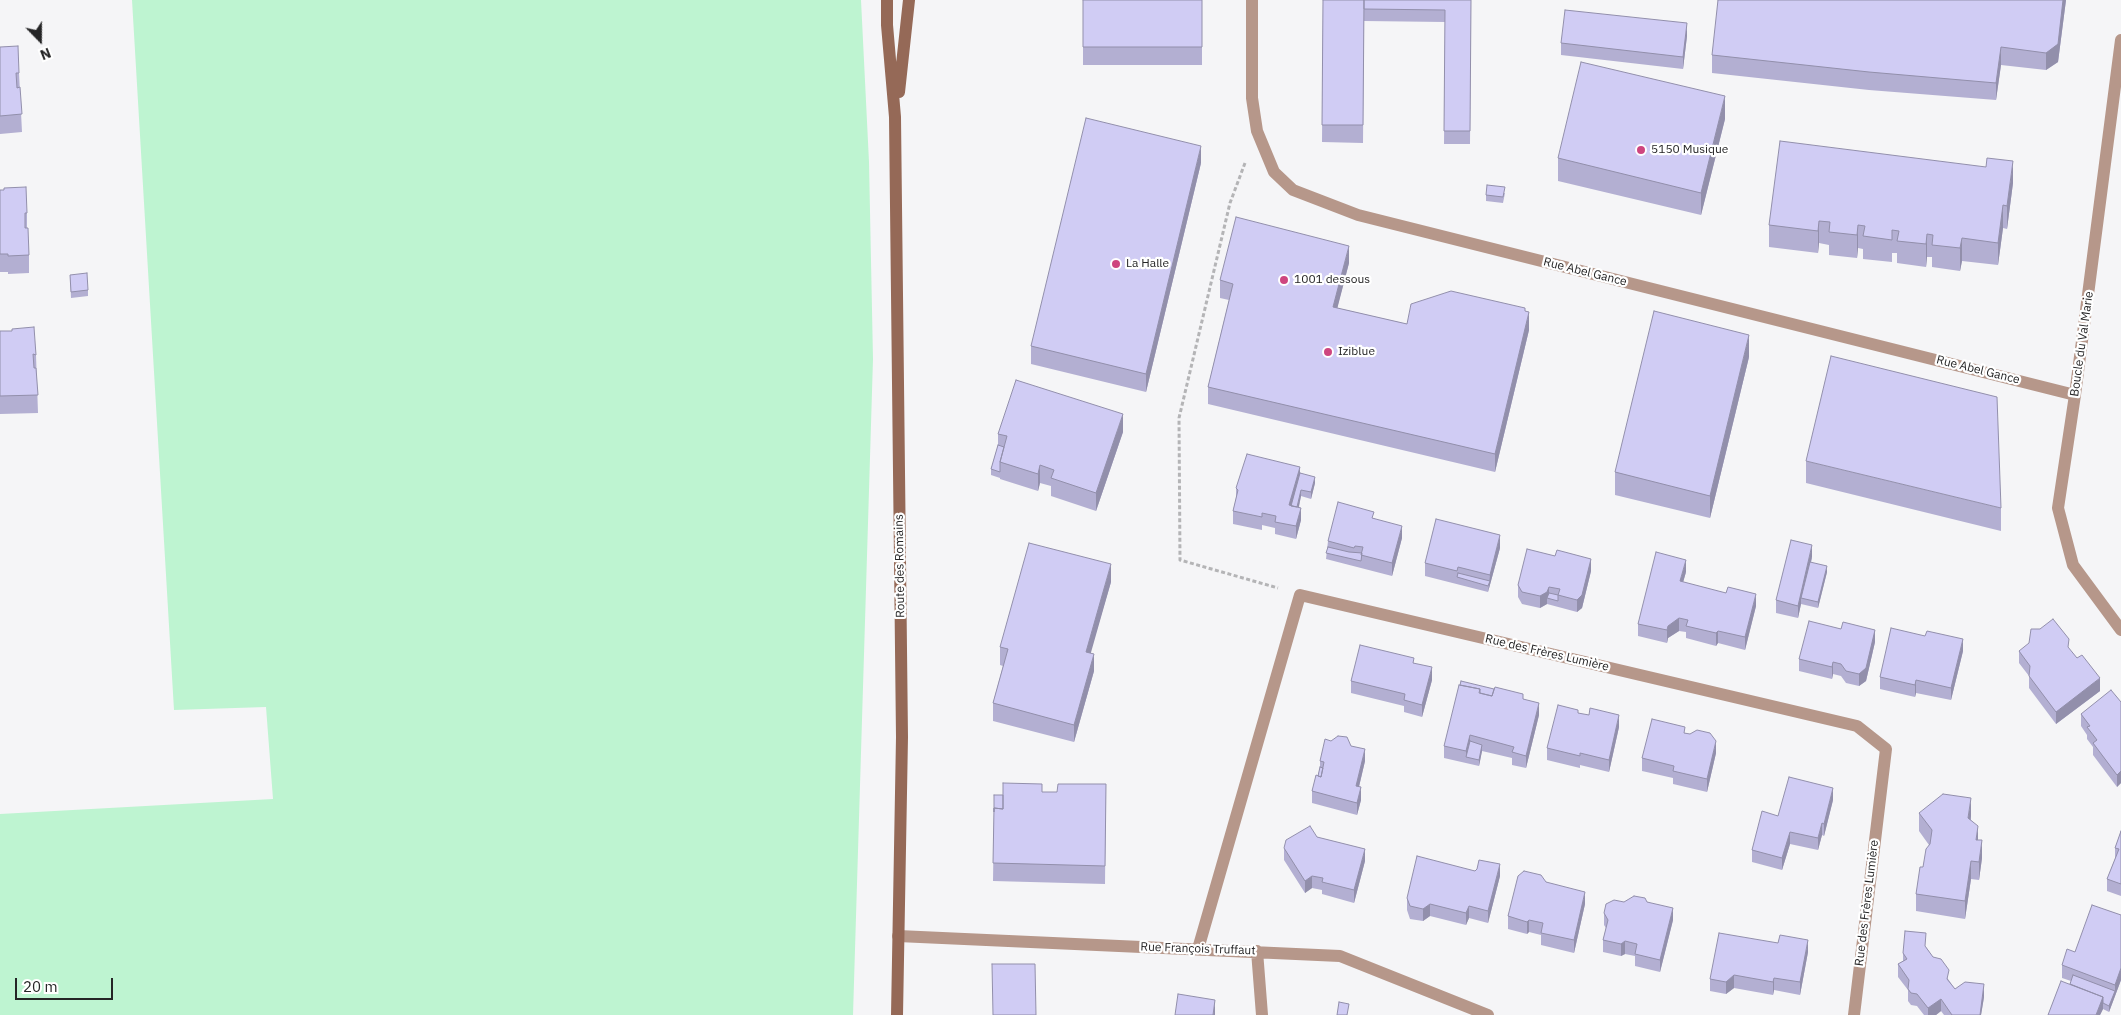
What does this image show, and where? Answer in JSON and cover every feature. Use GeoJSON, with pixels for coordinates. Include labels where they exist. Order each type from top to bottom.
{"type":"FeatureCollection","features":[{"type":"Feature","properties":{"kind":"street","name":"Route des Romains"},"geometry":{"type":"LineString","coordinates":[[887,0],[887,25],[896,117],[902,737],[897,1015]]}},
{"type":"Feature","properties":{"kind":"street","name":"Route des Romains"},"geometry":{"type":"LineString","coordinates":[[896,117],[909,0]]}},
{"type":"Feature","properties":{"kind":"street","name":"Rue Abel Gance"},"geometry":{"type":"LineString","coordinates":[[1252,0],[1252,98],[1257,131],[1274,172],[1293,190],[1358,215],[2075,395]]}},
{"type":"Feature","properties":{"kind":"street","name":"Boucle du Val Marie"},"geometry":{"type":"LineString","coordinates":[[2121,40],[2075,395],[2058,508],[2073,565],[2121,630]]}},
{"type":"Feature","properties":{"kind":"street"},"geometry":{"type":"LineString","coordinates":[[1198,949],[1300,595]]}},
{"type":"Feature","properties":{"kind":"street","name":"Rue des Frères Lumière"},"geometry":{"type":"LineString","coordinates":[[1300,595],[1857,726],[1886,749],[1854,1015]]}},
{"type":"Feature","properties":{"kind":"street","name":"Rue François Truffaut"},"geometry":{"type":"LineString","coordinates":[[898,936],[1340,956],[1488,1015]]}},
{"type":"Feature","properties":{"kind":"street"},"geometry":{"type":"LineString","coordinates":[[1257,951],[1262,1015]]}},
{"type":"Feature","properties":{"kind":"path"},"geometry":{"type":"LineString","coordinates":[[1257,131],[1230,203],[1179,418],[1180,560],[1300,595]]}},
{"type":"Feature","properties":{"kind":"green space"},"geometry":{"type":"Polygon","coordinates":[[[132,0],[861,0],[869,162],[873,359],[853,1015],[0,1015],[0,814],[273,799],[266,707],[174,710],[132,0]]]}},
{"type":"Feature","properties":{"kind":"building"},"geometry":{"type":"Polygon","coordinates":[[[1083,0],[1202,0],[1202,47],[1083,47],[1083,0]]]}},
{"type":"Feature","properties":{"kind":"building"},"geometry":{"type":"Polygon","coordinates":[[[1323,0],[1364,0],[1363,125],[1322,125],[1323,0]]]}},
{"type":"Feature","properties":{"kind":"building"},"geometry":{"type":"Polygon","coordinates":[[[1364,0],[1471,0],[1470,131],[1444,131],[1445,10],[1364,9],[1364,0]]]}},
{"type":"Feature","properties":{"kind":"building"},"geometry":{"type":"Polygon","coordinates":[[[1718,0],[2063,0],[2058,44],[2046,53],[2001,47],[1996,83],[1869,72],[1712,55],[1718,0]]]}},
{"type":"Feature","properties":{"kind":"building"},"geometry":{"type":"Polygon","coordinates":[[[1565,10],[1687,23],[1683,57],[1561,43],[1565,10]]]}},
{"type":"Feature","properties":{"kind":"building"},"geometry":{"type":"Polygon","coordinates":[[[18,46],[19,73],[16,73],[17,88],[20,87],[22,114],[0,116],[0,47],[18,46]]]}},
{"type":"Feature","properties":{"kind":"building","name":"5150 Musique"},"geometry":{"type":"Polygon","coordinates":[[[1581,62],[1725,96],[1701,193],[1558,158],[1581,62]]]}},
{"type":"Feature","properties":{"kind":"building","name":"La Halle"},"geometry":{"type":"Polygon","coordinates":[[[1086,118],[1201,146],[1146,374],[1031,346],[1086,118]]]}},
{"type":"Feature","properties":{"kind":"building"},"geometry":{"type":"Polygon","coordinates":[[[1780,141],[1986,167],[1987,158],[2013,161],[2007,206],[2003,205],[1998,243],[1962,238],[1960,248],[1932,245],[1933,235],[1927,234],[1926,244],[1897,241],[1899,231],[1892,230],[1892,240],[1863,236],[1865,226],[1858,225],[1857,235],[1829,232],[1830,222],[1819,221],[1818,231],[1769,225],[1780,141]]]}},
{"type":"Feature","properties":{"kind":"building"},"geometry":{"type":"Polygon","coordinates":[[[1487,185],[1505,187],[1503,197],[1486,195],[1487,185]]]}},
{"type":"Feature","properties":{"kind":"building"},"geometry":{"type":"Polygon","coordinates":[[[26,187],[27,213],[25,213],[25,228],[28,228],[29,255],[8,256],[8,254],[0,254],[0,190],[4,190],[4,188],[26,187]]]}},
{"type":"Feature","properties":{"kind":"building"},"geometry":{"type":"Polygon","coordinates":[[[1236,217],[1349,246],[1333,307],[1407,324],[1411,304],[1451,291],[1525,308],[1525,311],[1529,312],[1495,454],[1208,387],[1233,284],[1220,280],[1236,217]]]}},
{"type":"Feature","properties":{"kind":"building"},"geometry":{"type":"Polygon","coordinates":[[[87,273],[88,290],[71,292],[70,275],[87,273]]]}},
{"type":"Feature","properties":{"kind":"building"},"geometry":{"type":"Polygon","coordinates":[[[1654,311],[1749,335],[1710,496],[1615,472],[1654,311]]]}},
{"type":"Feature","properties":{"kind":"building"},"geometry":{"type":"Polygon","coordinates":[[[34,327],[36,355],[33,354],[38,395],[0,396],[0,331],[34,327]]]}},
{"type":"Feature","properties":{"kind":"building"},"geometry":{"type":"Polygon","coordinates":[[[1831,356],[1997,397],[2001,508],[1806,461],[1831,356]]]}},
{"type":"Feature","properties":{"kind":"building"},"geometry":{"type":"Polygon","coordinates":[[[1016,380],[1123,414],[1096,493],[1051,478],[1054,470],[1040,465],[1038,474],[1000,462],[1007,436],[998,434],[1016,380]]]}},
{"type":"Feature","properties":{"kind":"building"},"geometry":{"type":"Polygon","coordinates":[[[998,445],[1004,447],[1000,462],[1000,472],[991,469],[998,445]]]}},
{"type":"Feature","properties":{"kind":"building"},"geometry":{"type":"Polygon","coordinates":[[[1247,454],[1300,467],[1289,505],[1301,508],[1296,526],[1275,522],[1276,516],[1262,513],[1262,517],[1233,511],[1238,490],[1236,488],[1247,454]]]}},
{"type":"Feature","properties":{"kind":"building"},"geometry":{"type":"Polygon","coordinates":[[[1300,473],[1315,477],[1311,492],[1301,490],[1297,507],[1291,506],[1300,473]]]}},
{"type":"Feature","properties":{"kind":"building"},"geometry":{"type":"Polygon","coordinates":[[[1338,502],[1374,512],[1372,518],[1402,526],[1392,563],[1361,555],[1363,547],[1355,546],[1354,548],[1328,541],[1338,502]]]}},
{"type":"Feature","properties":{"kind":"building"},"geometry":{"type":"Polygon","coordinates":[[[1436,519],[1500,535],[1490,575],[1458,567],[1457,571],[1425,563],[1436,519]]]}},
{"type":"Feature","properties":{"kind":"building"},"geometry":{"type":"Polygon","coordinates":[[[1791,540],[1812,545],[1798,606],[1776,600],[1791,540]]]}},
{"type":"Feature","properties":{"kind":"building"},"geometry":{"type":"Polygon","coordinates":[[[1029,543],[1111,564],[1086,652],[1094,654],[1074,725],[993,703],[1008,649],[1000,647],[1029,543]]]}},
{"type":"Feature","properties":{"kind":"building"},"geometry":{"type":"Polygon","coordinates":[[[1328,547],[1362,553],[1361,561],[1326,553],[1328,547]]]}},
{"type":"Feature","properties":{"kind":"building"},"geometry":{"type":"Polygon","coordinates":[[[1527,549],[1555,556],[1557,550],[1591,559],[1582,595],[1577,600],[1558,595],[1560,589],[1549,587],[1547,592],[1540,596],[1522,592],[1518,585],[1527,549]]]}},
{"type":"Feature","properties":{"kind":"building"},"geometry":{"type":"Polygon","coordinates":[[[1656,552],[1686,560],[1680,581],[1726,593],[1728,587],[1756,594],[1745,637],[1686,626],[1688,620],[1679,618],[1668,626],[1667,630],[1638,624],[1656,552]]]}},
{"type":"Feature","properties":{"kind":"building"},"geometry":{"type":"Polygon","coordinates":[[[1810,562],[1827,566],[1818,602],[1801,598],[1810,562]]]}},
{"type":"Feature","properties":{"kind":"building"},"geometry":{"type":"Polygon","coordinates":[[[1458,573],[1490,581],[1488,586],[1457,577],[1458,573]]]}},
{"type":"Feature","properties":{"kind":"building"},"geometry":{"type":"Polygon","coordinates":[[[1549,593],[1558,595],[1558,601],[1547,598],[1549,593]]]}},
{"type":"Feature","properties":{"kind":"building"},"geometry":{"type":"Polygon","coordinates":[[[2053,619],[2069,639],[2068,647],[2077,658],[2082,655],[2100,678],[2056,712],[2029,676],[2030,666],[2019,651],[2029,643],[2031,629],[2040,629],[2053,619]]]}},
{"type":"Feature","properties":{"kind":"building"},"geometry":{"type":"Polygon","coordinates":[[[1809,621],[1841,629],[1843,622],[1875,630],[1866,668],[1859,674],[1846,671],[1841,664],[1833,662],[1832,667],[1799,659],[1809,621]]]}},
{"type":"Feature","properties":{"kind":"building"},"geometry":{"type":"Polygon","coordinates":[[[1891,628],[1925,636],[1927,631],[1963,639],[1951,688],[1916,680],[1915,685],[1880,677],[1891,628]]]}},
{"type":"Feature","properties":{"kind":"building"},"geometry":{"type":"Polygon","coordinates":[[[1360,645],[1414,658],[1413,663],[1432,667],[1422,705],[1404,700],[1405,694],[1351,681],[1360,645]]]}},
{"type":"Feature","properties":{"kind":"building"},"geometry":{"type":"Polygon","coordinates":[[[1461,681],[1494,689],[1492,696],[1480,693],[1480,689],[1460,685],[1461,681]]]}},
{"type":"Feature","properties":{"kind":"building"},"geometry":{"type":"Polygon","coordinates":[[[1459,685],[1480,689],[1479,693],[1492,696],[1495,687],[1523,694],[1523,699],[1539,703],[1526,756],[1512,752],[1514,747],[1470,735],[1466,751],[1444,746],[1459,685]]]}},
{"type":"Feature","properties":{"kind":"building"},"geometry":{"type":"Polygon","coordinates":[[[2111,690],[2121,702],[2121,771],[2117,775],[2093,743],[2097,740],[2087,727],[2090,726],[2081,714],[2111,690]]]}},
{"type":"Feature","properties":{"kind":"building"},"geometry":{"type":"Polygon","coordinates":[[[1558,705],[1589,715],[1590,708],[1619,715],[1609,760],[1580,753],[1580,756],[1547,748],[1558,705]]]}},
{"type":"Feature","properties":{"kind":"building"},"geometry":{"type":"Polygon","coordinates":[[[1652,719],[1685,727],[1684,733],[1690,734],[1697,730],[1710,733],[1716,741],[1707,779],[1673,771],[1674,766],[1642,758],[1652,719]]]}},
{"type":"Feature","properties":{"kind":"building"},"geometry":{"type":"Polygon","coordinates":[[[1338,736],[1347,737],[1351,746],[1365,749],[1356,786],[1361,787],[1357,803],[1312,791],[1316,775],[1321,777],[1324,762],[1320,761],[1325,739],[1331,741],[1338,736]]]}},
{"type":"Feature","properties":{"kind":"building"},"geometry":{"type":"Polygon","coordinates":[[[1470,741],[1482,745],[1479,760],[1466,757],[1470,741]]]}},
{"type":"Feature","properties":{"kind":"building"},"geometry":{"type":"Polygon","coordinates":[[[1320,767],[1323,768],[1321,777],[1318,776],[1320,767]]]}},
{"type":"Feature","properties":{"kind":"building"},"geometry":{"type":"Polygon","coordinates":[[[1789,777],[1833,788],[1824,824],[1822,823],[1818,838],[1790,832],[1782,858],[1752,850],[1762,811],[1778,816],[1789,777]]]}},
{"type":"Feature","properties":{"kind":"building"},"geometry":{"type":"Polygon","coordinates":[[[1003,783],[1042,784],[1042,792],[1057,792],[1058,784],[1106,784],[1105,866],[993,863],[994,808],[1003,809],[1003,783]]]}},
{"type":"Feature","properties":{"kind":"building"},"geometry":{"type":"Polygon","coordinates":[[[1943,794],[1971,798],[1968,818],[1978,826],[1976,840],[1982,840],[1979,862],[1971,861],[1965,901],[1916,894],[1920,867],[1923,867],[1932,830],[1919,813],[1943,794]]]}},
{"type":"Feature","properties":{"kind":"building"},"geometry":{"type":"Polygon","coordinates":[[[994,795],[1003,795],[1003,809],[994,808],[994,795]]]}},
{"type":"Feature","properties":{"kind":"building"},"geometry":{"type":"Polygon","coordinates":[[[1310,826],[1317,837],[1365,849],[1354,890],[1322,882],[1323,878],[1312,876],[1305,881],[1284,848],[1286,840],[1310,826]]]}},
{"type":"Feature","properties":{"kind":"building"},"geometry":{"type":"Polygon","coordinates":[[[2121,831],[2121,884],[2107,879],[2119,849],[2115,848],[2121,831]]]}},
{"type":"Feature","properties":{"kind":"building"},"geometry":{"type":"Polygon","coordinates":[[[1417,856],[1475,871],[1479,860],[1500,864],[1488,911],[1469,906],[1466,913],[1430,904],[1423,909],[1410,906],[1407,898],[1417,856]]]}},
{"type":"Feature","properties":{"kind":"building"},"geometry":{"type":"Polygon","coordinates":[[[1524,871],[1541,875],[1546,882],[1585,892],[1574,940],[1541,933],[1543,923],[1529,920],[1527,922],[1508,916],[1518,876],[1524,871]]]}},
{"type":"Feature","properties":{"kind":"building"},"geometry":{"type":"Polygon","coordinates":[[[1634,896],[1645,898],[1647,902],[1673,908],[1660,960],[1635,954],[1637,944],[1625,941],[1621,944],[1603,940],[1608,920],[1604,913],[1606,904],[1614,900],[1624,902],[1634,896]]]}},
{"type":"Feature","properties":{"kind":"building"},"geometry":{"type":"Polygon","coordinates":[[[2092,905],[2121,915],[2121,968],[2115,985],[2062,965],[2067,949],[2075,952],[2092,905]]]}},
{"type":"Feature","properties":{"kind":"building"},"geometry":{"type":"Polygon","coordinates":[[[1905,931],[1926,933],[1925,946],[1933,957],[1941,959],[1949,970],[1947,979],[1955,989],[1965,982],[1984,984],[1980,1015],[1952,1015],[1941,999],[1928,1008],[1917,994],[1911,993],[1908,989],[1909,980],[1898,964],[1907,959],[1903,953],[1905,931]]]}},
{"type":"Feature","properties":{"kind":"building"},"geometry":{"type":"Polygon","coordinates":[[[1719,933],[1778,943],[1780,935],[1808,940],[1800,982],[1774,978],[1773,982],[1734,975],[1726,982],[1710,979],[1719,933]]]}},
{"type":"Feature","properties":{"kind":"building"},"geometry":{"type":"Polygon","coordinates":[[[992,964],[1035,964],[1036,1015],[993,1015],[992,964]]]}},
{"type":"Feature","properties":{"kind":"building"},"geometry":{"type":"Polygon","coordinates":[[[2073,975],[2115,991],[2109,1006],[2103,1003],[2103,997],[2070,984],[2073,975]]]}},
{"type":"Feature","properties":{"kind":"building"},"geometry":{"type":"Polygon","coordinates":[[[2061,981],[2103,997],[2096,1015],[2048,1015],[2061,981]]]}},
{"type":"Feature","properties":{"kind":"building"},"geometry":{"type":"Polygon","coordinates":[[[1178,994],[1215,1000],[1213,1015],[1175,1015],[1178,994]]]}},
{"type":"Feature","properties":{"kind":"building"},"geometry":{"type":"Polygon","coordinates":[[[1339,1002],[1349,1004],[1347,1015],[1337,1015],[1339,1002]]]}},
{"type":"Feature","properties":{"kind":"place","name":"5150 Musique"},"geometry":{"type":"Point","coordinates":[1641,150]}},
{"type":"Feature","properties":{"kind":"place","name":"La Halle"},"geometry":{"type":"Point","coordinates":[1116,264]}},
{"type":"Feature","properties":{"kind":"place","name":"1001 dessous"},"geometry":{"type":"Point","coordinates":[1284,280]}},
{"type":"Feature","properties":{"kind":"place","name":"Iziblue"},"geometry":{"type":"Point","coordinates":[1328,352]}}]}
